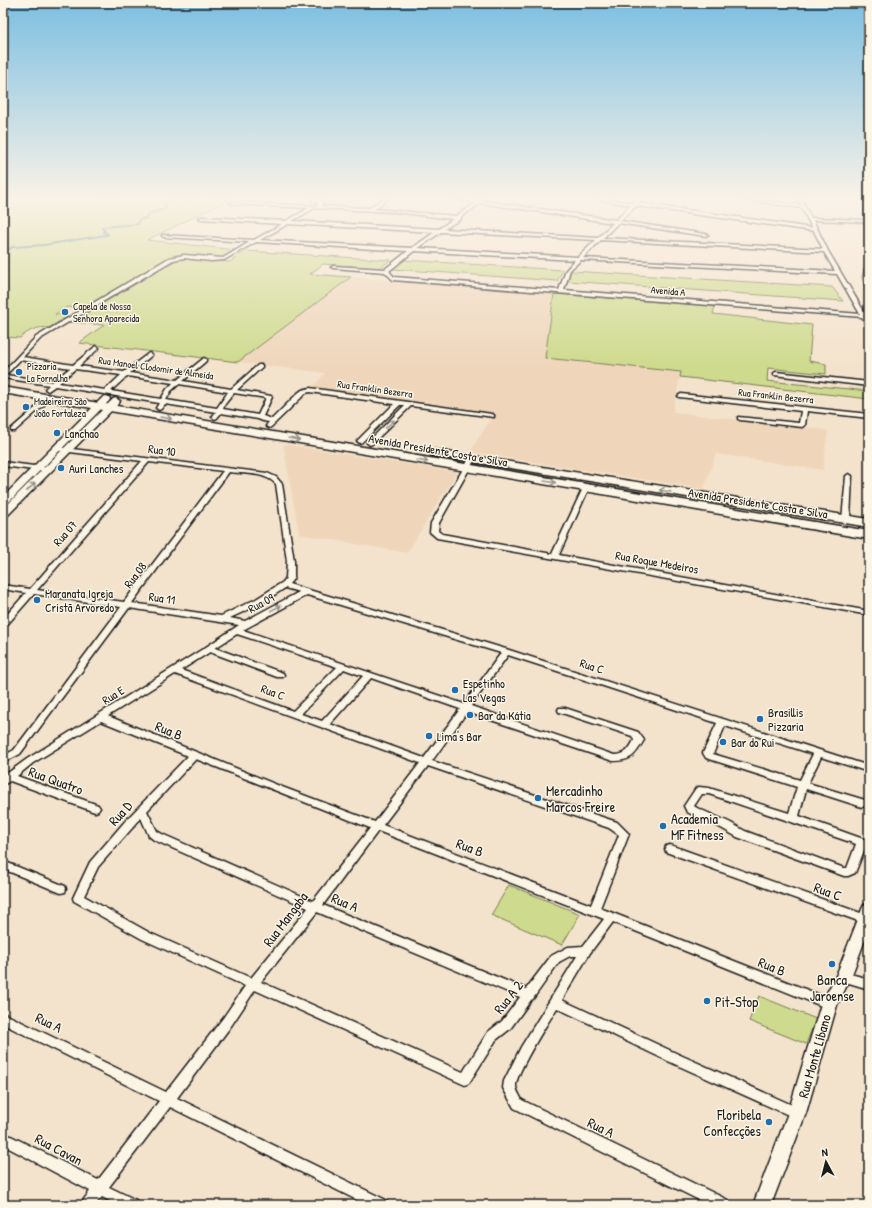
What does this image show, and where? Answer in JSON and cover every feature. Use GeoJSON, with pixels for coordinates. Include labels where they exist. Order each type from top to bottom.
{"type":"FeatureCollection","features":[{"type":"Feature","properties":{"kind":"main road","name":"Avenida Presidente Costa e Silva"},"geometry":{"type":"LineString","coordinates":[[3,382],[107,401],[190,422],[218,418],[271,424],[586,488],[686,499],[869,524]]}},
{"type":"Feature","properties":{"kind":"main road","name":"Avenida Presidente Costa e Silva"},"geometry":{"type":"LineString","coordinates":[[3,390],[50,390]]}},
{"type":"Feature","properties":{"kind":"main road","name":"Avenida Presidente Costa e Silva"},"geometry":{"type":"LineString","coordinates":[[107,401],[161,405],[200,415],[469,464],[686,499],[869,535]]}},
{"type":"Feature","properties":{"kind":"main road"},"geometry":{"type":"LineString","coordinates":[[190,422],[200,419],[200,415]]}},
{"type":"Feature","properties":{"kind":"street"},"geometry":{"type":"LineString","coordinates":[[107,401],[50,390],[3,375],[38,338],[171,259],[184,257],[215,260],[228,258],[234,254]]}},
{"type":"Feature","properties":{"kind":"street"},"geometry":{"type":"LineString","coordinates":[[333,268],[386,271],[407,254]]}},
{"type":"Feature","properties":{"kind":"street"},"geometry":{"type":"LineString","coordinates":[[512,254],[839,273]]}},
{"type":"Feature","properties":{"kind":"street"},"geometry":{"type":"LineString","coordinates":[[560,292],[565,275],[582,254]]}},
{"type":"Feature","properties":{"kind":"street"},"geometry":{"type":"LineString","coordinates":[[828,254],[865,314],[869,325]]}},
{"type":"Feature","properties":{"kind":"street","name":"Avenida A"},"geometry":{"type":"LineString","coordinates":[[386,271],[390,277],[400,279],[865,314]]}},
{"type":"Feature","properties":{"kind":"street"},"geometry":{"type":"LineString","coordinates":[[13,430],[72,366],[96,348]]}},
{"type":"Feature","properties":{"kind":"street"},"geometry":{"type":"LineString","coordinates":[[3,515],[68,450],[107,401],[126,374],[150,355]]}},
{"type":"Feature","properties":{"kind":"street","name":"Rua Manoel Clodomir de Almeida"},"geometry":{"type":"LineString","coordinates":[[18,358],[234,390],[269,397],[260,416]]}},
{"type":"Feature","properties":{"kind":"street"},"geometry":{"type":"LineString","coordinates":[[204,360],[170,390],[161,405],[218,418],[260,416],[271,424]]}},
{"type":"Feature","properties":{"kind":"street"},"geometry":{"type":"LineString","coordinates":[[218,418],[221,406],[234,390],[260,366]]}},
{"type":"Feature","properties":{"kind":"street"},"geometry":{"type":"LineString","coordinates":[[776,374],[869,384]]}},
{"type":"Feature","properties":{"kind":"street","name":"Rua Franklin Bezerra"},"geometry":{"type":"LineString","coordinates":[[271,424],[300,394],[304,391],[310,390],[492,416]]}},
{"type":"Feature","properties":{"kind":"street","name":"Rua Franklin Bezerra"},"geometry":{"type":"LineString","coordinates":[[681,396],[869,416]]}},
{"type":"Feature","properties":{"kind":"street"},"geometry":{"type":"LineString","coordinates":[[3,502],[56,448],[107,401]]}},
{"type":"Feature","properties":{"kind":"street"},"geometry":{"type":"LineString","coordinates":[[365,442],[399,402]]}},
{"type":"Feature","properties":{"kind":"street"},"geometry":{"type":"LineString","coordinates":[[365,442],[410,404]]}},
{"type":"Feature","properties":{"kind":"street"},"geometry":{"type":"LineString","coordinates":[[740,418],[802,425],[804,409]]}},
{"type":"Feature","properties":{"kind":"street","name":"Rua 10"},"geometry":{"type":"LineString","coordinates":[[56,448],[265,474]]}},
{"type":"Feature","properties":{"kind":"street","name":"Rua 07"},"geometry":{"type":"LineString","coordinates":[[3,624],[147,460]]}},
{"type":"Feature","properties":{"kind":"street"},"geometry":{"type":"LineString","coordinates":[[3,464],[49,470]]}},
{"type":"Feature","properties":{"kind":"street","name":"Rua Roque Medeiros"},"geometry":{"type":"LineString","coordinates":[[469,464],[435,523],[434,532],[440,536],[869,613]]}},
{"type":"Feature","properties":{"kind":"street","name":"Rua 08"},"geometry":{"type":"LineString","coordinates":[[17,752],[228,470]]}},
{"type":"Feature","properties":{"kind":"street","name":"Rua 09"},"geometry":{"type":"LineString","coordinates":[[222,619],[258,601],[284,585],[290,578],[291,570],[279,484],[274,478],[265,474]]}},
{"type":"Feature","properties":{"kind":"street"},"geometry":{"type":"LineString","coordinates":[[846,520],[850,476]]}},
{"type":"Feature","properties":{"kind":"street"},"geometry":{"type":"LineString","coordinates":[[555,556],[586,488]]}},
{"type":"Feature","properties":{"kind":"street"},"geometry":{"type":"LineString","coordinates":[[3,502],[14,504]]}},
{"type":"Feature","properties":{"kind":"street","name":"Rua 09"},"geometry":{"type":"LineString","coordinates":[[284,585],[306,592]]}},
{"type":"Feature","properties":{"kind":"street","name":"Rua 11"},"geometry":{"type":"LineString","coordinates":[[3,587],[222,619]]}},
{"type":"Feature","properties":{"kind":"street","name":"Rua 09"},"geometry":{"type":"LineString","coordinates":[[222,619],[246,624],[306,592]]}},
{"type":"Feature","properties":{"kind":"street","name":"Rua C"},"geometry":{"type":"LineString","coordinates":[[306,592],[506,652],[869,769]]}},
{"type":"Feature","properties":{"kind":"street"},"geometry":{"type":"LineString","coordinates":[[237,631],[246,624]]}},
{"type":"Feature","properties":{"kind":"street"},"geometry":{"type":"LineString","coordinates":[[237,631],[613,758],[624,759],[630,755],[639,740],[637,735],[562,710]]}},
{"type":"Feature","properties":{"kind":"street","name":"Rua E"},"geometry":{"type":"LineString","coordinates":[[5,780],[30,761],[237,631]]}},
{"type":"Feature","properties":{"kind":"street"},"geometry":{"type":"LineString","coordinates":[[209,649],[280,675]]}},
{"type":"Feature","properties":{"kind":"street","name":"Rua Mangaba"},"geometry":{"type":"LineString","coordinates":[[88,1205],[227,1022],[252,985],[288,942],[376,825],[426,762],[506,652]]}},
{"type":"Feature","properties":{"kind":"street"},"geometry":{"type":"LineString","coordinates":[[295,714],[344,666]]}},
{"type":"Feature","properties":{"kind":"street","name":"Rua C"},"geometry":{"type":"LineString","coordinates":[[174,671],[426,762],[613,825],[624,834],[594,910]]}},
{"type":"Feature","properties":{"kind":"street"},"geometry":{"type":"LineString","coordinates":[[324,725],[369,675]]}},
{"type":"Feature","properties":{"kind":"street","name":"Rua B"},"geometry":{"type":"LineString","coordinates":[[101,717],[194,755],[594,910],[829,1004]]}},
{"type":"Feature","properties":{"kind":"street"},"geometry":{"type":"LineString","coordinates":[[722,722],[708,756],[862,803]]}},
{"type":"Feature","properties":{"kind":"street"},"geometry":{"type":"LineString","coordinates":[[3,760],[17,752],[30,761]]}},
{"type":"Feature","properties":{"kind":"street"},"geometry":{"type":"LineString","coordinates":[[793,818],[803,784],[818,753]]}},
{"type":"Feature","properties":{"kind":"street","name":"Rua D"},"geometry":{"type":"LineString","coordinates":[[194,755],[94,865],[78,898],[146,936],[252,985]]}},
{"type":"Feature","properties":{"kind":"street","name":"Rua Quatro"},"geometry":{"type":"LineString","coordinates":[[5,780],[95,808]]}},
{"type":"Feature","properties":{"kind":"street"},"geometry":{"type":"LineString","coordinates":[[697,791],[709,791],[793,818],[866,843],[851,870],[844,872],[740,834],[725,825],[690,809],[689,806],[697,791]]}},
{"type":"Feature","properties":{"kind":"street","name":"Rua A"},"geometry":{"type":"LineString","coordinates":[[142,811],[153,833],[158,837],[314,906],[529,996]]}},
{"type":"Feature","properties":{"kind":"street","name":"Rua C"},"geometry":{"type":"LineString","coordinates":[[670,849],[867,914]]}},
{"type":"Feature","properties":{"kind":"street"},"geometry":{"type":"LineString","coordinates":[[3,865],[61,889]]}},
{"type":"Feature","properties":{"kind":"street","name":"Rua Monte Líbano"},"geometry":{"type":"LineString","coordinates":[[762,1205],[797,1112],[829,1004],[843,977],[867,914]]}},
{"type":"Feature","properties":{"kind":"street"},"geometry":{"type":"LineString","coordinates":[[611,917],[586,950],[555,1002],[674,1058],[797,1112]]}},
{"type":"Feature","properties":{"kind":"street","name":"Rua A 2"},"geometry":{"type":"LineString","coordinates":[[252,985],[465,1079],[492,1036],[506,1025],[555,959],[568,952],[586,950]]}},
{"type":"Feature","properties":{"kind":"street"},"geometry":{"type":"LineString","coordinates":[[843,977],[869,984]]}},
{"type":"Feature","properties":{"kind":"street","name":"Rua A"},"geometry":{"type":"LineString","coordinates":[[555,1002],[525,1051],[510,1081],[509,1088],[518,1104],[723,1205]]}},
{"type":"Feature","properties":{"kind":"street","name":"Rua A"},"geometry":{"type":"LineString","coordinates":[[3,1018],[381,1205]]}},
{"type":"Feature","properties":{"kind":"street","name":"Rua Cavan"},"geometry":{"type":"LineString","coordinates":[[3,1138],[131,1205]]}},
{"type":"Feature","properties":{"kind":"shaded area"},"geometry":{"type":"Polygon","coordinates":[[[351,277],[554,294],[545,358],[681,372],[673,412],[828,430],[823,470],[716,454],[704,489],[470,452],[494,413],[313,387],[325,373],[237,362],[351,277]]]}},
{"type":"Feature","properties":{"kind":"shaded area"},"geometry":{"type":"Polygon","coordinates":[[[283,444],[457,472],[407,553],[299,534],[283,444]]]}},
{"type":"Feature","properties":{"kind":"green space"},"geometry":{"type":"Polygon","coordinates":[[[3,254],[230,254],[226,257],[219,258],[176,255],[82,310],[67,307],[55,314],[68,316],[50,328],[34,329],[20,338],[3,337],[3,254]]]}},
{"type":"Feature","properties":{"kind":"green space"},"geometry":{"type":"Polygon","coordinates":[[[240,254],[300,254],[391,260],[379,268],[323,264],[310,274],[351,277],[238,362],[79,343],[104,325],[71,322],[180,258],[230,262],[240,254]]]}},
{"type":"Feature","properties":{"kind":"green space"},"geometry":{"type":"Polygon","coordinates":[[[403,260],[563,270],[557,281],[393,269],[403,260]]]}},
{"type":"Feature","properties":{"kind":"green space"},"geometry":{"type":"Polygon","coordinates":[[[571,271],[832,287],[843,301],[568,281],[571,271]]]}},
{"type":"Feature","properties":{"kind":"green space"},"geometry":{"type":"Polygon","coordinates":[[[554,294],[715,306],[713,314],[812,325],[809,361],[826,364],[826,374],[768,368],[767,381],[869,391],[869,399],[680,377],[681,372],[545,358],[554,294]]]}},
{"type":"Feature","properties":{"kind":"green space"},"geometry":{"type":"Polygon","coordinates":[[[509,885],[580,914],[562,945],[491,915],[509,885]]]}},
{"type":"Feature","properties":{"kind":"green space"},"geometry":{"type":"Polygon","coordinates":[[[759,996],[816,1019],[806,1044],[749,1021],[759,996]]]}},
{"type":"Feature","properties":{"kind":"building"},"geometry":{"type":"Polygon","coordinates":[[[864,268],[869,269],[869,279],[867,279],[864,268]]]}},
{"type":"Feature","properties":{"kind":"place","name":"Capela de Nossa Senhora Aparecida"},"geometry":{"type":"Point","coordinates":[65,312]}},
{"type":"Feature","properties":{"kind":"place","name":"Pizzaria La Fornalha"},"geometry":{"type":"Point","coordinates":[19,372]}},
{"type":"Feature","properties":{"kind":"place","name":"Madeireira São João Fortaleza"},"geometry":{"type":"Point","coordinates":[26,407]}},
{"type":"Feature","properties":{"kind":"place","name":"Lanchao"},"geometry":{"type":"Point","coordinates":[57,433]}},
{"type":"Feature","properties":{"kind":"place","name":"Auri Lanches"},"geometry":{"type":"Point","coordinates":[61,468]}},
{"type":"Feature","properties":{"kind":"place","name":"Maranata Igreja Cristã Arvoredo"},"geometry":{"type":"Point","coordinates":[37,600]}},
{"type":"Feature","properties":{"kind":"place","name":"Espetinho Las Vegas"},"geometry":{"type":"Point","coordinates":[455,690]}},
{"type":"Feature","properties":{"kind":"place","name":"Bar da Kátia"},"geometry":{"type":"Point","coordinates":[470,715]}},
{"type":"Feature","properties":{"kind":"place","name":"Brasillis Pizzaria"},"geometry":{"type":"Point","coordinates":[760,719]}},
{"type":"Feature","properties":{"kind":"place","name":"Lima's Bar"},"geometry":{"type":"Point","coordinates":[429,736]}},
{"type":"Feature","properties":{"kind":"place","name":"Bar do Rui"},"geometry":{"type":"Point","coordinates":[723,742]}},
{"type":"Feature","properties":{"kind":"place","name":"Mercadinho Marcos Freire"},"geometry":{"type":"Point","coordinates":[538,798]}},
{"type":"Feature","properties":{"kind":"place","name":"Academia MF Fitness"},"geometry":{"type":"Point","coordinates":[663,826]}},
{"type":"Feature","properties":{"kind":"place","name":"Banca Jaroense"},"geometry":{"type":"Point","coordinates":[832,964]}},
{"type":"Feature","properties":{"kind":"place","name":"Pit-Stop"},"geometry":{"type":"Point","coordinates":[707,1001]}},
{"type":"Feature","properties":{"kind":"place","name":"Floribela Confecções"},"geometry":{"type":"Point","coordinates":[769,1122]}}]}
